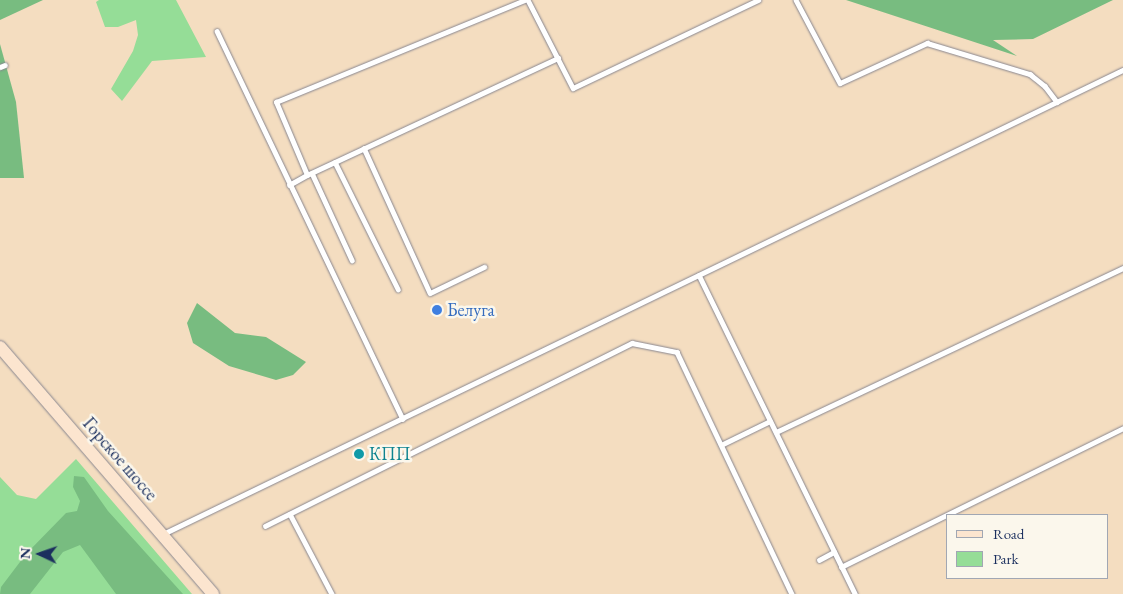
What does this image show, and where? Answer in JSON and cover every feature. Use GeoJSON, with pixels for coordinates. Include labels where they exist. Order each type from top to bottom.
{"type":"FeatureCollection","features":[{"type":"Feature","properties":{"kind":"main road","name":"Горское шоссе"},"geometry":{"type":"LineString","coordinates":[[0,347],[213,594]]}},
{"type":"Feature","properties":{"kind":"lane"},"geometry":{"type":"LineString","coordinates":[[352,260],[276,102],[527,0],[574,88],[758,0]]}},
{"type":"Feature","properties":{"kind":"lane"},"geometry":{"type":"LineString","coordinates":[[796,0],[840,83],[927,43],[1030,74],[1045,86],[1057,102]]}},
{"type":"Feature","properties":{"kind":"lane"},"geometry":{"type":"LineString","coordinates":[[217,31],[289,185],[403,419]]}},
{"type":"Feature","properties":{"kind":"lane"},"geometry":{"type":"LineString","coordinates":[[289,185],[558,58]]}},
{"type":"Feature","properties":{"kind":"lane"},"geometry":{"type":"LineString","coordinates":[[162,535],[1123,70]]}},
{"type":"Feature","properties":{"kind":"lane"},"geometry":{"type":"LineString","coordinates":[[364,148],[430,293],[484,267]]}},
{"type":"Feature","properties":{"kind":"lane"},"geometry":{"type":"LineString","coordinates":[[335,162],[398,290]]}},
{"type":"Feature","properties":{"kind":"lane"},"geometry":{"type":"LineString","coordinates":[[776,432],[1123,268]]}},
{"type":"Feature","properties":{"kind":"lane"},"geometry":{"type":"LineString","coordinates":[[699,275],[855,594]]}},
{"type":"Feature","properties":{"kind":"lane"},"geometry":{"type":"LineString","coordinates":[[266,526],[632,343],[678,352],[723,444],[792,594]]}},
{"type":"Feature","properties":{"kind":"lane"},"geometry":{"type":"LineString","coordinates":[[723,444],[770,421]]}},
{"type":"Feature","properties":{"kind":"lane"},"geometry":{"type":"LineString","coordinates":[[949,514],[1123,428]]}},
{"type":"Feature","properties":{"kind":"lane"},"geometry":{"type":"LineString","coordinates":[[290,514],[332,594]]}},
{"type":"Feature","properties":{"kind":"lane"},"geometry":{"type":"LineString","coordinates":[[841,567],[946,515]]}},
{"type":"Feature","properties":{"kind":"lane"},"geometry":{"type":"LineString","coordinates":[[819,560],[834,552]]}},
{"type":"Feature","properties":{"kind":"green space"},"geometry":{"type":"Polygon","coordinates":[[[0,0],[43,0],[0,20],[0,0]]]}},
{"type":"Feature","properties":{"kind":"green space"},"geometry":{"type":"Polygon","coordinates":[[[99,0],[176,0],[206,57],[152,61],[122,101],[111,89],[133,51],[138,35],[136,20],[118,27],[105,27],[96,2],[99,0]]]}},
{"type":"Feature","properties":{"kind":"green space"},"geometry":{"type":"Polygon","coordinates":[[[846,0],[1113,0],[1033,39],[993,40],[1017,56],[846,0]]]}},
{"type":"Feature","properties":{"kind":"green space"},"geometry":{"type":"Polygon","coordinates":[[[0,44],[16,102],[24,178],[0,178],[0,44]]]}},
{"type":"Feature","properties":{"kind":"green space"},"geometry":{"type":"Polygon","coordinates":[[[197,303],[235,333],[266,337],[306,362],[293,375],[276,380],[229,366],[193,343],[187,323],[197,303]]]}},
{"type":"Feature","properties":{"kind":"green space"},"geometry":{"type":"Polygon","coordinates":[[[76,459],[192,594],[0,594],[0,477],[17,495],[36,499],[76,459]]]}},
{"type":"Feature","properties":{"kind":"green space"},"geometry":{"type":"Polygon","coordinates":[[[74,476],[84,477],[108,511],[183,594],[116,594],[80,545],[63,552],[30,594],[0,594],[1,587],[26,554],[66,513],[77,511],[80,501],[73,487],[74,476]]]}},
{"type":"Feature","properties":{"kind":"place","name":"Белуга"},"geometry":{"type":"Point","coordinates":[437,310]}},
{"type":"Feature","properties":{"kind":"place","name":"КПП"},"geometry":{"type":"Point","coordinates":[359,454]}}]}
